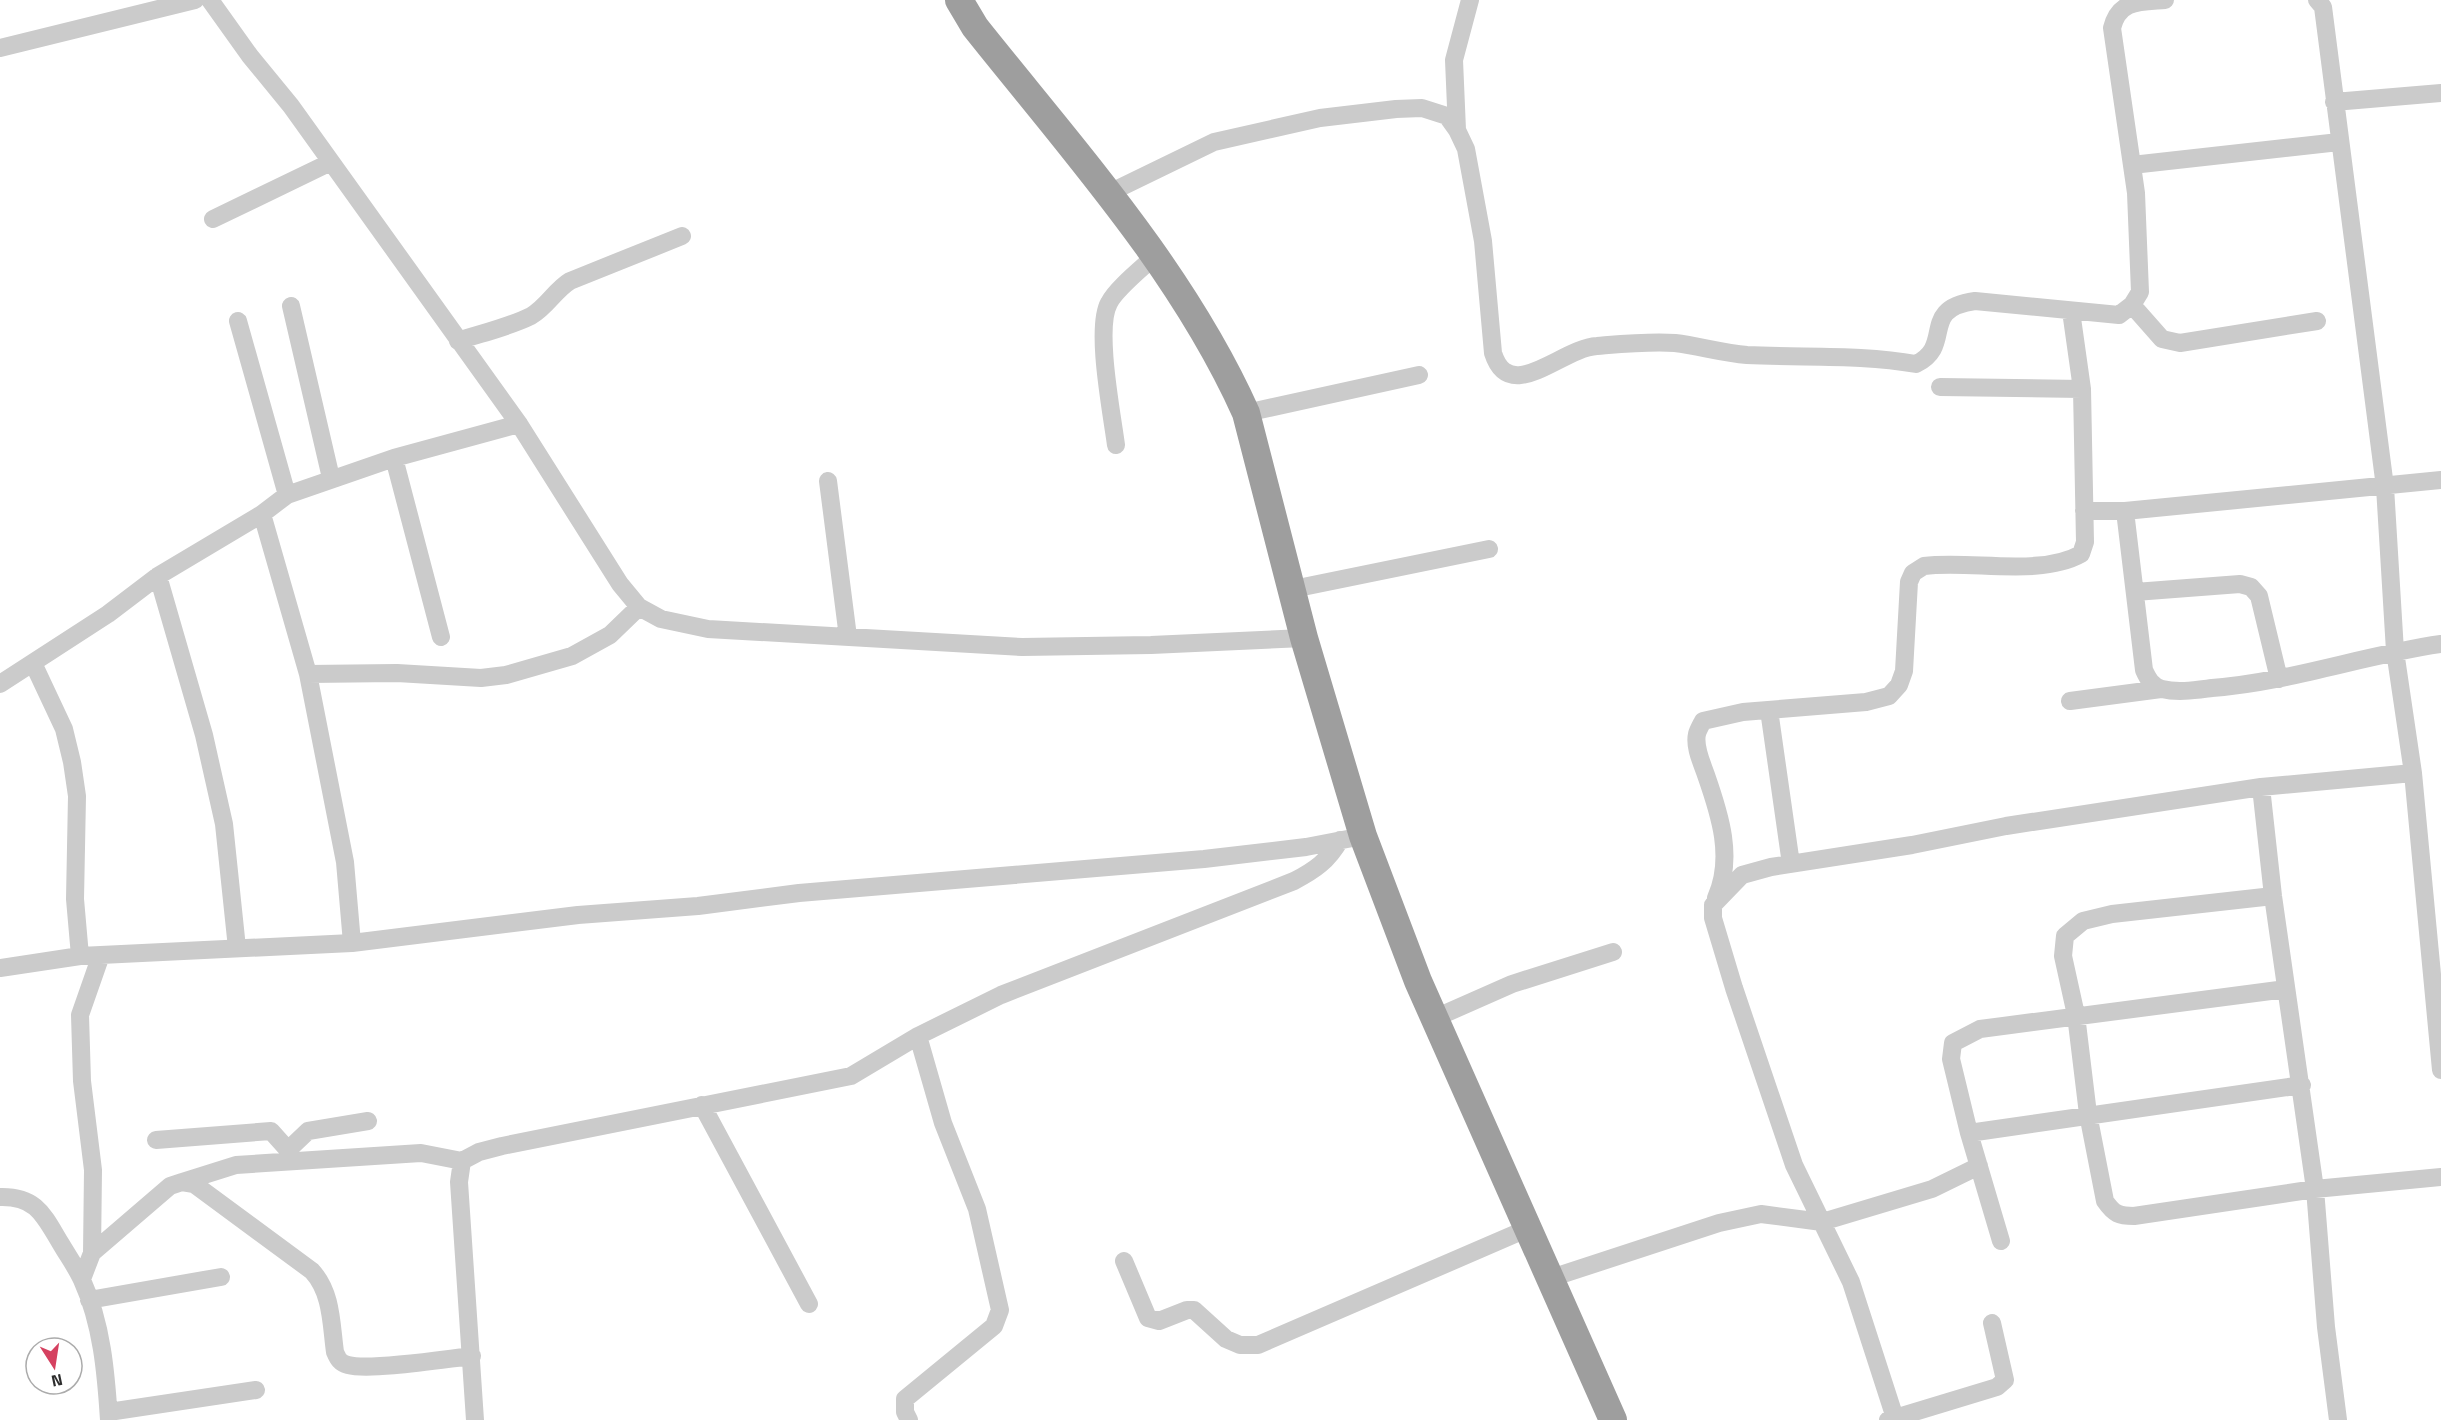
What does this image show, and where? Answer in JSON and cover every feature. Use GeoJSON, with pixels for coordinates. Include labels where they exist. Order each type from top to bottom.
{"type":"FeatureCollection","features":[{"type":"Feature","properties":{"kind":"highway"},"geometry":{"type":"LineString","coordinates":[[959,0],[975,27],[1154,257],[1213,345],[1246,412],[1293,589],[1352,838],[1435,1018],[1613,1420]]}},
{"type":"Feature","properties":{"kind":"street"},"geometry":{"type":"LineString","coordinates":[[0,48],[195,0]]}},
{"type":"Feature","properties":{"kind":"street"},"geometry":{"type":"LineString","coordinates":[[210,0],[331,162],[519,424],[620,584],[639,607],[661,619],[708,629],[1022,647],[1151,645],[1304,638]]}},
{"type":"Feature","properties":{"kind":"street"},"geometry":{"type":"LineString","coordinates":[[1457,130],[1454,60],[1470,0]]}},
{"type":"Feature","properties":{"kind":"street"},"geometry":{"type":"LineString","coordinates":[[1107,194],[1202,146],[1320,118],[1422,108],[1447,116],[1466,149],[1483,240],[1493,352],[1498,368],[1508,375],[1520,376],[1582,347],[1654,343],[1672,343],[1744,354],[1916,364],[1927,359],[1935,347],[1941,317],[1948,308],[1959,303],[1975,301],[2119,315],[2132,305],[2140,292],[2136,193],[2112,28],[2115,13],[2127,3],[2165,0]]}},
{"type":"Feature","properties":{"kind":"street"},"geometry":{"type":"LineString","coordinates":[[2318,0],[2323,7],[2385,487],[2395,651],[2413,773],[2437,973],[2441,1070]]}},
{"type":"Feature","properties":{"kind":"street"},"geometry":{"type":"LineString","coordinates":[[2334,102],[2441,93]]}},
{"type":"Feature","properties":{"kind":"street"},"geometry":{"type":"LineString","coordinates":[[2132,165],[2339,142]]}},
{"type":"Feature","properties":{"kind":"street"},"geometry":{"type":"LineString","coordinates":[[213,219],[331,162]]}},
{"type":"Feature","properties":{"kind":"street"},"geometry":{"type":"LineString","coordinates":[[458,341],[531,316],[544,307],[558,289],[570,280],[682,236]]}},
{"type":"Feature","properties":{"kind":"street"},"geometry":{"type":"LineString","coordinates":[[1116,445],[1104,335],[1104,315],[1109,302],[1154,257]]}},
{"type":"Feature","properties":{"kind":"street"},"geometry":{"type":"LineString","coordinates":[[2132,305],[2162,339],[2180,343],[2317,321]]}},
{"type":"Feature","properties":{"kind":"street"},"geometry":{"type":"LineString","coordinates":[[291,306],[331,478]]}},
{"type":"Feature","properties":{"kind":"street"},"geometry":{"type":"LineString","coordinates":[[1992,1323],[2004,1367],[2004,1380],[1997,1387],[1892,1419],[1851,1282],[1794,1165],[1734,988],[1713,918],[1713,905],[1724,881],[1724,844],[1718,809],[1698,750],[1696,735],[1703,721],[1721,715],[1866,702],[1889,696],[1899,685],[1904,671],[1909,582],[1913,573],[1924,566],[1940,564],[2045,565],[2070,560],[2081,554],[2085,542],[2082,389],[2071,311]]}},
{"type":"Feature","properties":{"kind":"street"},"geometry":{"type":"LineString","coordinates":[[238,321],[287,495]]}},
{"type":"Feature","properties":{"kind":"street"},"geometry":{"type":"LineString","coordinates":[[1246,412],[1419,375]]}},
{"type":"Feature","properties":{"kind":"street"},"geometry":{"type":"LineString","coordinates":[[1940,387],[2082,389]]}},
{"type":"Feature","properties":{"kind":"street"},"geometry":{"type":"LineString","coordinates":[[0,684],[108,614],[158,576],[262,514],[287,495],[394,458],[519,424]]}},
{"type":"Feature","properties":{"kind":"street"},"geometry":{"type":"LineString","coordinates":[[394,458],[441,637]]}},
{"type":"Feature","properties":{"kind":"street"},"geometry":{"type":"LineString","coordinates":[[2084,511],[2125,511],[2441,480]]}},
{"type":"Feature","properties":{"kind":"street"},"geometry":{"type":"LineString","coordinates":[[828,481],[848,637]]}},
{"type":"Feature","properties":{"kind":"street"},"geometry":{"type":"LineString","coordinates":[[2125,511],[2144,670],[2149,682],[2161,689]]}},
{"type":"Feature","properties":{"kind":"street"},"geometry":{"type":"LineString","coordinates":[[262,514],[308,674],[345,862],[352,943]]}},
{"type":"Feature","properties":{"kind":"street"},"geometry":{"type":"LineString","coordinates":[[1293,589],[1489,549]]}},
{"type":"Feature","properties":{"kind":"street"},"geometry":{"type":"LineString","coordinates":[[158,576],[204,735],[224,824],[237,948]]}},
{"type":"Feature","properties":{"kind":"street"},"geometry":{"type":"LineString","coordinates":[[2135,592],[2240,584],[2251,587],[2259,596],[2279,679]]}},
{"type":"Feature","properties":{"kind":"street"},"geometry":{"type":"LineString","coordinates":[[308,674],[398,673],[481,678],[506,675],[572,656],[610,636],[639,607]]}},
{"type":"Feature","properties":{"kind":"street"},"geometry":{"type":"LineString","coordinates":[[2070,701],[2161,689],[2180,691],[2235,686],[2279,679],[2395,651],[2441,644]]}},
{"type":"Feature","properties":{"kind":"street"},"geometry":{"type":"LineString","coordinates":[[33,663],[64,729],[72,762],[77,796],[75,899],[80,956]]}},
{"type":"Feature","properties":{"kind":"street"},"geometry":{"type":"LineString","coordinates":[[1769,710],[1791,864]]}},
{"type":"Feature","properties":{"kind":"street"},"geometry":{"type":"LineString","coordinates":[[1713,905],[1742,875],[1791,864],[1912,846],[2006,826],[2262,787],[2413,773]]}},
{"type":"Feature","properties":{"kind":"street"},"geometry":{"type":"LineString","coordinates":[[2262,787],[2286,989],[2302,1085],[2315,1189],[2326,1327],[2338,1420]]}},
{"type":"Feature","properties":{"kind":"street"},"geometry":{"type":"LineString","coordinates":[[0,968],[80,956],[352,943],[578,915],[698,906],[799,893],[1204,859],[1352,838]]}},
{"type":"Feature","properties":{"kind":"street"},"geometry":{"type":"LineString","coordinates":[[92,1253],[156,1196],[210,1171],[290,1155],[421,1153],[462,1161],[491,1149],[851,1077],[918,1035],[1001,995],[1294,881],[1318,869],[1352,838]]}},
{"type":"Feature","properties":{"kind":"street"},"geometry":{"type":"LineString","coordinates":[[2274,896],[2112,914],[2083,921],[2065,936],[2063,956],[2076,1015],[2088,1114],[2106,1201],[2113,1212],[2121,1216],[2134,1216],[2315,1189],[2441,1177]]}},
{"type":"Feature","properties":{"kind":"street"},"geometry":{"type":"LineString","coordinates":[[1435,1018],[1512,984],[1613,952]]}},
{"type":"Feature","properties":{"kind":"street"},"geometry":{"type":"LineString","coordinates":[[82,1279],[92,1253],[93,1170],[82,1081],[80,1015],[101,955]]}},
{"type":"Feature","properties":{"kind":"street"},"geometry":{"type":"LineString","coordinates":[[2001,1241],[1969,1133],[1951,1059],[1953,1043],[1980,1029],[2286,989]]}},
{"type":"Feature","properties":{"kind":"street"},"geometry":{"type":"LineString","coordinates":[[909,1420],[905,1412],[905,1399],[994,1326],[1000,1310],[977,1209],[943,1123],[918,1035]]}},
{"type":"Feature","properties":{"kind":"street"},"geometry":{"type":"LineString","coordinates":[[1969,1133],[2088,1114],[2302,1085]]}},
{"type":"Feature","properties":{"kind":"street"},"geometry":{"type":"LineString","coordinates":[[702,1105],[809,1304]]}},
{"type":"Feature","properties":{"kind":"street"},"geometry":{"type":"LineString","coordinates":[[290,1155],[308,1131],[368,1121]]}},
{"type":"Feature","properties":{"kind":"street"},"geometry":{"type":"LineString","coordinates":[[156,1140],[271,1131],[290,1155]]}},
{"type":"Feature","properties":{"kind":"street"},"geometry":{"type":"LineString","coordinates":[[462,1161],[459,1182],[475,1420]]}},
{"type":"Feature","properties":{"kind":"street"},"geometry":{"type":"LineString","coordinates":[[1551,1278],[1719,1223],[1761,1214],[1822,1222],[1932,1189],[1979,1166]]}},
{"type":"Feature","properties":{"kind":"street"},"geometry":{"type":"LineString","coordinates":[[182,1182],[194,1184],[312,1271],[323,1282],[328,1297],[335,1352],[339,1360],[348,1365],[366,1366],[472,1356]]}},
{"type":"Feature","properties":{"kind":"street"},"geometry":{"type":"LineString","coordinates":[[0,1197],[21,1198],[31,1202],[44,1216],[82,1279],[105,1364],[109,1416],[256,1390]]}},
{"type":"Feature","properties":{"kind":"street"},"geometry":{"type":"LineString","coordinates":[[1125,1261],[1149,1318],[1159,1321],[1187,1310],[1194,1310],[1226,1340],[1240,1345],[1258,1345],[1529,1228]]}},
{"type":"Feature","properties":{"kind":"street"},"geometry":{"type":"LineString","coordinates":[[89,1300],[221,1277]]}}]}
